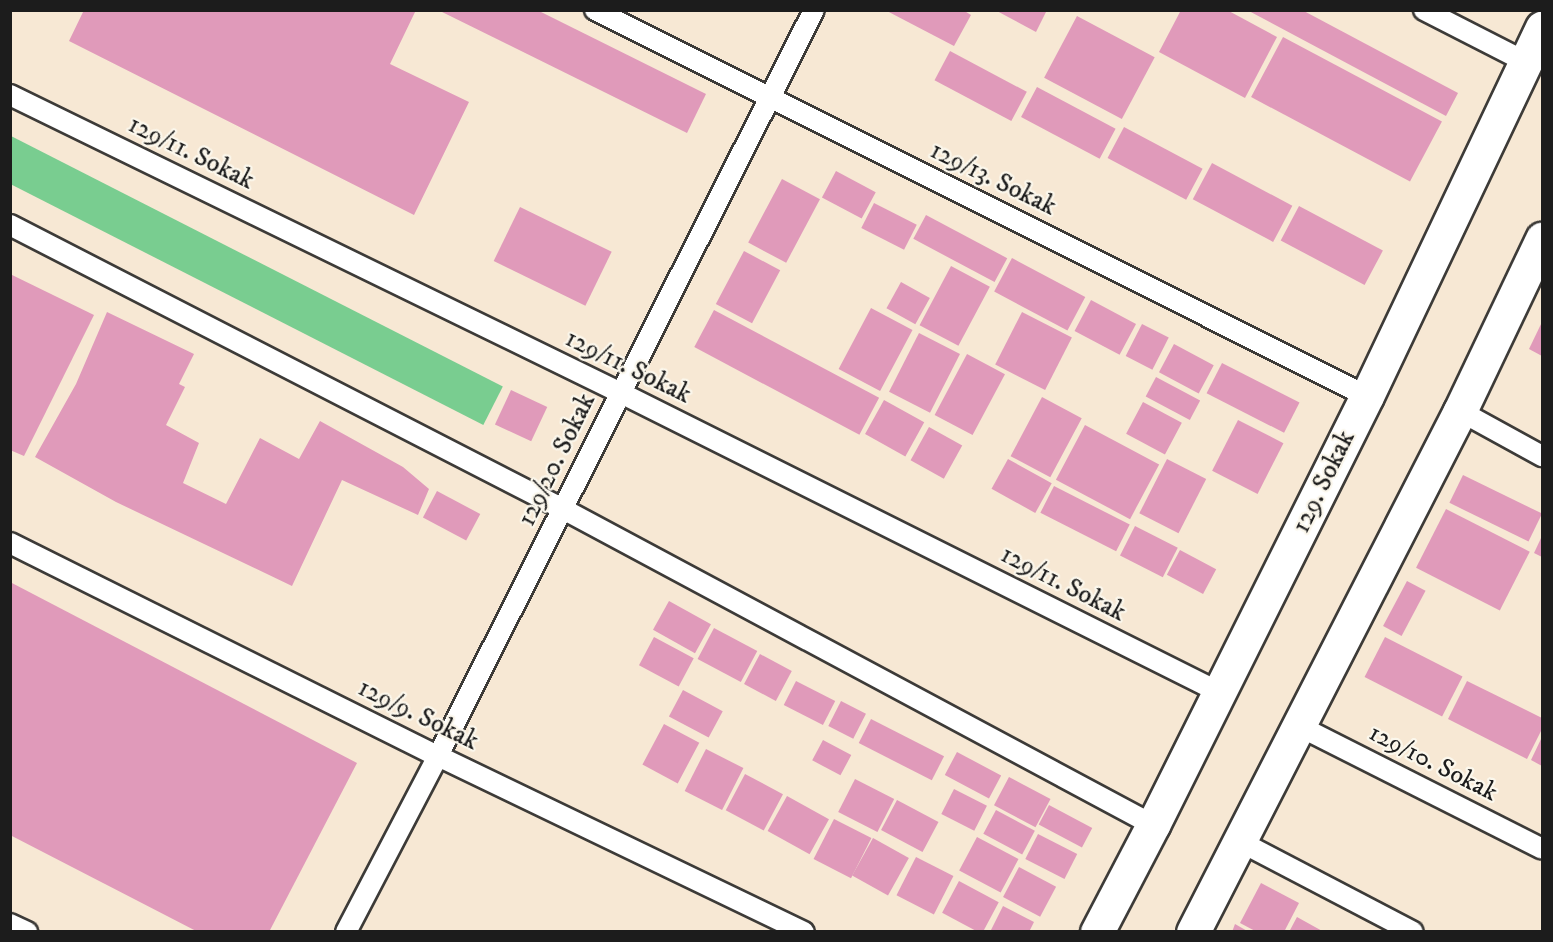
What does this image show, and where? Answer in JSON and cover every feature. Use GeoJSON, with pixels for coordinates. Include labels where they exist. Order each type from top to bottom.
{"type":"FeatureCollection","features":[{"type":"Feature","properties":{"kind":"street","name":"129. Sokak"},"geometry":{"type":"LineString","coordinates":[[1097,932],[1153,825],[1367,396],[1542,27]]}},
{"type":"Feature","properties":{"kind":"street"},"geometry":{"type":"LineString","coordinates":[[1192,932],[1460,411],[1542,239]]}},
{"type":"Feature","properties":{"kind":"lane","name":"129/13. Sokak"},"geometry":{"type":"LineString","coordinates":[[595,10],[1367,396]]}},
{"type":"Feature","properties":{"kind":"lane","name":"129/20. Sokak"},"geometry":{"type":"LineString","coordinates":[[346,932],[438,756],[563,509],[619,392],[814,10]]}},
{"type":"Feature","properties":{"kind":"lane"},"geometry":{"type":"LineString","coordinates":[[1424,10],[1526,62]]}},
{"type":"Feature","properties":{"kind":"lane","name":"129/11. Sokak"},"geometry":{"type":"LineString","coordinates":[[10,95],[619,392],[1219,692]]}},
{"type":"Feature","properties":{"kind":"lane"},"geometry":{"type":"LineString","coordinates":[[10,225],[563,509],[1153,825]]}},
{"type":"Feature","properties":{"kind":"lane"},"geometry":{"type":"LineString","coordinates":[[1460,411],[1542,456]]}},
{"type":"Feature","properties":{"kind":"lane","name":"129/9. Sokak"},"geometry":{"type":"LineString","coordinates":[[10,543],[438,756],[804,932]]}},
{"type":"Feature","properties":{"kind":"lane","name":"129/10. Sokak"},"geometry":{"type":"LineString","coordinates":[[1299,726],[1542,849]]}},
{"type":"Feature","properties":{"kind":"lane"},"geometry":{"type":"LineString","coordinates":[[1239,841],[1413,932]]}},
{"type":"Feature","properties":{"kind":"lane"},"geometry":{"type":"LineString","coordinates":[[10,924],[27,932]]}},
{"type":"Feature","properties":{"kind":"green space"},"geometry":{"type":"Polygon","coordinates":[[[11,136],[503,387],[483,425],[10,184],[11,136]]]}},
{"type":"Feature","properties":{"kind":"building"},"geometry":{"type":"Polygon","coordinates":[[[84,10],[416,10],[390,64],[469,102],[414,215],[69,41],[84,10]]]}},
{"type":"Feature","properties":{"kind":"building"},"geometry":{"type":"Polygon","coordinates":[[[438,10],[537,10],[706,94],[687,133],[438,10]]]}},
{"type":"Feature","properties":{"kind":"building"},"geometry":{"type":"Polygon","coordinates":[[[885,10],[963,10],[971,15],[954,46],[885,10]]]}},
{"type":"Feature","properties":{"kind":"building"},"geometry":{"type":"Polygon","coordinates":[[[995,10],[1047,10],[1036,32],[995,10]]]}},
{"type":"Feature","properties":{"kind":"building"},"geometry":{"type":"Polygon","coordinates":[[[1181,10],[1227,10],[1277,37],[1245,98],[1159,52],[1181,10]]]}},
{"type":"Feature","properties":{"kind":"building"},"geometry":{"type":"Polygon","coordinates":[[[1247,10],[1302,10],[1458,93],[1446,116],[1247,10]]]}},
{"type":"Feature","properties":{"kind":"building"},"geometry":{"type":"Polygon","coordinates":[[[1077,16],[1155,57],[1122,119],[1044,78],[1077,16]]]}},
{"type":"Feature","properties":{"kind":"building"},"geometry":{"type":"Polygon","coordinates":[[[1283,37],[1442,122],[1410,182],[1251,97],[1283,37]]]}},
{"type":"Feature","properties":{"kind":"building"},"geometry":{"type":"Polygon","coordinates":[[[950,51],[1027,92],[1011,121],[935,80],[950,51]]]}},
{"type":"Feature","properties":{"kind":"building"},"geometry":{"type":"Polygon","coordinates":[[[1037,87],[1116,129],[1100,159],[1021,117],[1037,87]]]}},
{"type":"Feature","properties":{"kind":"building"},"geometry":{"type":"Polygon","coordinates":[[[1124,127],[1203,169],[1186,200],[1108,158],[1124,127]]]}},
{"type":"Feature","properties":{"kind":"building"},"geometry":{"type":"Polygon","coordinates":[[[1212,163],[1292,206],[1273,242],[1193,199],[1212,163]]]}},
{"type":"Feature","properties":{"kind":"building"},"geometry":{"type":"Polygon","coordinates":[[[836,171],[876,192],[862,219],[822,197],[836,171]]]}},
{"type":"Feature","properties":{"kind":"building"},"geometry":{"type":"Polygon","coordinates":[[[782,179],[820,199],[786,263],[748,243],[782,179]]]}},
{"type":"Feature","properties":{"kind":"building"},"geometry":{"type":"Polygon","coordinates":[[[874,203],[917,225],[904,250],[861,228],[874,203]]]}},
{"type":"Feature","properties":{"kind":"building"},"geometry":{"type":"Polygon","coordinates":[[[1299,206],[1383,251],[1365,285],[1281,240],[1299,206]]]}},
{"type":"Feature","properties":{"kind":"building"},"geometry":{"type":"Polygon","coordinates":[[[520,207],[612,252],[585,306],[494,261],[520,207]]]}},
{"type":"Feature","properties":{"kind":"building"},"geometry":{"type":"Polygon","coordinates":[[[926,215],[1007,258],[995,282],[913,239],[926,215]]]}},
{"type":"Feature","properties":{"kind":"building"},"geometry":{"type":"Polygon","coordinates":[[[744,251],[780,270],[752,323],[716,304],[744,251]]]}},
{"type":"Feature","properties":{"kind":"building"},"geometry":{"type":"Polygon","coordinates":[[[1012,258],[1085,297],[1067,331],[994,292],[1012,258]]]}},
{"type":"Feature","properties":{"kind":"building"},"geometry":{"type":"Polygon","coordinates":[[[951,266],[990,287],[958,346],[920,325],[951,266]]]}},
{"type":"Feature","properties":{"kind":"building"},"geometry":{"type":"Polygon","coordinates":[[[10,274],[94,315],[24,456],[10,450],[10,274]]]}},
{"type":"Feature","properties":{"kind":"building"},"geometry":{"type":"Polygon","coordinates":[[[901,282],[930,298],[915,324],[886,308],[901,282]]]}},
{"type":"Feature","properties":{"kind":"building"},"geometry":{"type":"Polygon","coordinates":[[[1091,300],[1136,324],[1120,355],[1075,331],[1091,300]]]}},
{"type":"Feature","properties":{"kind":"building"},"geometry":{"type":"Polygon","coordinates":[[[871,308],[912,330],[880,391],[839,369],[871,308]]]}},
{"type":"Feature","properties":{"kind":"building"},"geometry":{"type":"Polygon","coordinates":[[[714,310],[879,398],[859,435],[694,347],[714,310]]]}},
{"type":"Feature","properties":{"kind":"building"},"geometry":{"type":"Polygon","coordinates":[[[107,312],[194,354],[179,384],[185,387],[166,425],[199,443],[183,483],[226,504],[260,438],[299,459],[320,421],[403,467],[429,489],[418,515],[342,480],[292,586],[116,502],[35,457],[76,384],[107,312]]]}},
{"type":"Feature","properties":{"kind":"building"},"geometry":{"type":"Polygon","coordinates":[[[1022,312],[1072,337],[1045,390],[995,365],[1022,312]]]}},
{"type":"Feature","properties":{"kind":"building"},"geometry":{"type":"Polygon","coordinates":[[[1542,322],[1542,356],[1529,349],[1542,322]]]}},
{"type":"Feature","properties":{"kind":"building"},"geometry":{"type":"Polygon","coordinates":[[[1142,324],[1169,338],[1152,370],[1126,356],[1142,324]]]}},
{"type":"Feature","properties":{"kind":"building"},"geometry":{"type":"Polygon","coordinates":[[[919,333],[960,354],[930,413],[889,392],[919,333]]]}},
{"type":"Feature","properties":{"kind":"building"},"geometry":{"type":"Polygon","coordinates":[[[1174,344],[1214,365],[1199,393],[1159,372],[1174,344]]]}},
{"type":"Feature","properties":{"kind":"building"},"geometry":{"type":"Polygon","coordinates":[[[967,354],[1005,374],[973,435],[935,415],[967,354]]]}},
{"type":"Feature","properties":{"kind":"building"},"geometry":{"type":"Polygon","coordinates":[[[1222,363],[1300,402],[1284,433],[1207,393],[1222,363]]]}},
{"type":"Feature","properties":{"kind":"building"},"geometry":{"type":"Polygon","coordinates":[[[1156,377],[1200,400],[1190,420],[1146,396],[1156,377]]]}},
{"type":"Feature","properties":{"kind":"building"},"geometry":{"type":"Polygon","coordinates":[[[511,390],[547,407],[531,441],[495,424],[511,390]]]}},
{"type":"Feature","properties":{"kind":"building"},"geometry":{"type":"Polygon","coordinates":[[[1042,397],[1082,418],[1050,477],[1011,456],[1042,397]]]}},
{"type":"Feature","properties":{"kind":"building"},"geometry":{"type":"Polygon","coordinates":[[[884,400],[924,422],[905,456],[865,434],[884,400]]]}},
{"type":"Feature","properties":{"kind":"building"},"geometry":{"type":"Polygon","coordinates":[[[1143,402],[1182,423],[1165,454],[1126,434],[1143,402]]]}},
{"type":"Feature","properties":{"kind":"building"},"geometry":{"type":"Polygon","coordinates":[[[1238,420],[1283,443],[1258,494],[1212,471],[1238,420]]]}},
{"type":"Feature","properties":{"kind":"building"},"geometry":{"type":"Polygon","coordinates":[[[1085,425],[1159,464],[1130,519],[1056,480],[1085,425]]]}},
{"type":"Feature","properties":{"kind":"building"},"geometry":{"type":"Polygon","coordinates":[[[929,427],[962,445],[944,479],[911,460],[929,427]]]}},
{"type":"Feature","properties":{"kind":"building"},"geometry":{"type":"Polygon","coordinates":[[[1008,459],[1052,483],[1035,513],[992,489],[1008,459]]]}},
{"type":"Feature","properties":{"kind":"building"},"geometry":{"type":"Polygon","coordinates":[[[1167,459],[1206,479],[1179,533],[1139,513],[1167,459]]]}},
{"type":"Feature","properties":{"kind":"building"},"geometry":{"type":"Polygon","coordinates":[[[1463,475],[1542,514],[1529,541],[1449,503],[1463,475]]]}},
{"type":"Feature","properties":{"kind":"building"},"geometry":{"type":"Polygon","coordinates":[[[1054,486],[1130,525],[1116,551],[1040,513],[1054,486]]]}},
{"type":"Feature","properties":{"kind":"building"},"geometry":{"type":"Polygon","coordinates":[[[437,491],[480,514],[466,540],[423,517],[437,491]]]}},
{"type":"Feature","properties":{"kind":"building"},"geometry":{"type":"Polygon","coordinates":[[[1446,509],[1530,552],[1500,610],[1416,568],[1446,509]]]}},
{"type":"Feature","properties":{"kind":"building"},"geometry":{"type":"Polygon","coordinates":[[[1135,526],[1178,548],[1163,577],[1120,555],[1135,526]]]}},
{"type":"Feature","properties":{"kind":"building"},"geometry":{"type":"Polygon","coordinates":[[[1542,536],[1542,557],[1534,553],[1542,536]]]}},
{"type":"Feature","properties":{"kind":"building"},"geometry":{"type":"Polygon","coordinates":[[[1180,550],[1216,569],[1203,594],[1167,575],[1180,550]]]}},
{"type":"Feature","properties":{"kind":"building"},"geometry":{"type":"Polygon","coordinates":[[[1407,581],[1426,591],[1402,636],[1383,626],[1407,581]]]}},
{"type":"Feature","properties":{"kind":"building"},"geometry":{"type":"Polygon","coordinates":[[[10,582],[357,763],[269,932],[198,932],[10,835],[10,582]]]}},
{"type":"Feature","properties":{"kind":"building"},"geometry":{"type":"Polygon","coordinates":[[[669,601],[711,624],[695,653],[653,630],[669,601]]]}},
{"type":"Feature","properties":{"kind":"building"},"geometry":{"type":"Polygon","coordinates":[[[714,628],[757,651],[741,682],[698,659],[714,628]]]}},
{"type":"Feature","properties":{"kind":"building"},"geometry":{"type":"Polygon","coordinates":[[[654,637],[694,658],[679,686],[639,665],[654,637]]]}},
{"type":"Feature","properties":{"kind":"building"},"geometry":{"type":"Polygon","coordinates":[[[1385,637],[1463,676],[1442,717],[1365,677],[1385,637]]]}},
{"type":"Feature","properties":{"kind":"building"},"geometry":{"type":"Polygon","coordinates":[[[760,654],[792,671],[776,701],[744,684],[760,654]]]}},
{"type":"Feature","properties":{"kind":"building"},"geometry":{"type":"Polygon","coordinates":[[[796,681],[835,701],[823,725],[784,705],[796,681]]]}},
{"type":"Feature","properties":{"kind":"building"},"geometry":{"type":"Polygon","coordinates":[[[1467,681],[1542,718],[1542,729],[1527,759],[1448,719],[1467,681]]]}},
{"type":"Feature","properties":{"kind":"building"},"geometry":{"type":"Polygon","coordinates":[[[683,690],[723,711],[709,738],[669,716],[683,690]]]}},
{"type":"Feature","properties":{"kind":"building"},"geometry":{"type":"Polygon","coordinates":[[[841,701],[866,714],[853,739],[828,726],[841,701]]]}},
{"type":"Feature","properties":{"kind":"building"},"geometry":{"type":"Polygon","coordinates":[[[871,719],[944,756],[932,780],[859,743],[871,719]]]}},
{"type":"Feature","properties":{"kind":"building"},"geometry":{"type":"Polygon","coordinates":[[[664,724],[699,743],[678,783],[642,765],[664,724]]]}},
{"type":"Feature","properties":{"kind":"building"},"geometry":{"type":"Polygon","coordinates":[[[1542,737],[1542,766],[1531,760],[1542,737]]]}},
{"type":"Feature","properties":{"kind":"building"},"geometry":{"type":"Polygon","coordinates":[[[823,740],[851,755],[840,775],[812,760],[823,740]]]}},
{"type":"Feature","properties":{"kind":"building"},"geometry":{"type":"Polygon","coordinates":[[[706,749],[743,768],[722,810],[685,791],[706,749]]]}},
{"type":"Feature","properties":{"kind":"building"},"geometry":{"type":"Polygon","coordinates":[[[957,752],[1001,775],[989,798],[945,775],[957,752]]]}},
{"type":"Feature","properties":{"kind":"building"},"geometry":{"type":"Polygon","coordinates":[[[745,774],[783,794],[764,830],[726,810],[745,774]]]}},
{"type":"Feature","properties":{"kind":"building"},"geometry":{"type":"Polygon","coordinates":[[[1009,777],[1050,799],[1035,827],[994,805],[1009,777]]]}},
{"type":"Feature","properties":{"kind":"building"},"geometry":{"type":"Polygon","coordinates":[[[855,779],[894,799],[877,832],[838,812],[855,779]]]}},
{"type":"Feature","properties":{"kind":"building"},"geometry":{"type":"Polygon","coordinates":[[[954,789],[987,806],[974,831],[941,814],[954,789]]]}},
{"type":"Feature","properties":{"kind":"building"},"geometry":{"type":"Polygon","coordinates":[[[787,796],[829,819],[810,854],[768,831],[787,796]]]}},
{"type":"Feature","properties":{"kind":"building"},"geometry":{"type":"Polygon","coordinates":[[[897,800],[938,822],[923,852],[881,830],[897,800]]]}},
{"type":"Feature","properties":{"kind":"building"},"geometry":{"type":"Polygon","coordinates":[[[1049,805],[1092,828],[1082,847],[1039,824],[1049,805]]]}},
{"type":"Feature","properties":{"kind":"building"},"geometry":{"type":"Polygon","coordinates":[[[996,810],[1035,831],[1022,854],[983,834],[996,810]]]}},
{"type":"Feature","properties":{"kind":"building"},"geometry":{"type":"Polygon","coordinates":[[[834,819],[871,838],[851,878],[814,859],[834,819]]]}},
{"type":"Feature","properties":{"kind":"building"},"geometry":{"type":"Polygon","coordinates":[[[1038,834],[1077,854],[1064,879],[1025,859],[1038,834]]]}},
{"type":"Feature","properties":{"kind":"building"},"geometry":{"type":"Polygon","coordinates":[[[977,837],[1018,859],[1001,893],[959,871],[977,837]]]}},
{"type":"Feature","properties":{"kind":"building"},"geometry":{"type":"Polygon","coordinates":[[[873,838],[909,858],[888,895],[852,876],[873,838]]]}},
{"type":"Feature","properties":{"kind":"building"},"geometry":{"type":"Polygon","coordinates":[[[916,857],[953,876],[934,914],[896,895],[916,857]]]}},
{"type":"Feature","properties":{"kind":"building"},"geometry":{"type":"Polygon","coordinates":[[[1019,867],[1056,887],[1040,917],[1003,897],[1019,867]]]}},
{"type":"Feature","properties":{"kind":"building"},"geometry":{"type":"Polygon","coordinates":[[[959,881],[999,902],[983,932],[978,932],[942,913],[959,881]]]}},
{"type":"Feature","properties":{"kind":"building"},"geometry":{"type":"Polygon","coordinates":[[[1261,883],[1299,903],[1284,932],[1257,932],[1240,923],[1261,883]]]}},
{"type":"Feature","properties":{"kind":"building"},"geometry":{"type":"Polygon","coordinates":[[[1003,906],[1034,922],[1029,932],[990,932],[1003,906]]]}},
{"type":"Feature","properties":{"kind":"building"},"geometry":{"type":"Polygon","coordinates":[[[1297,917],[1324,932],[1289,932],[1297,917]]]}},
{"type":"Feature","properties":{"kind":"building"},"geometry":{"type":"Polygon","coordinates":[[[1235,924],[1249,932],[1232,932],[1235,924]]]}}]}
